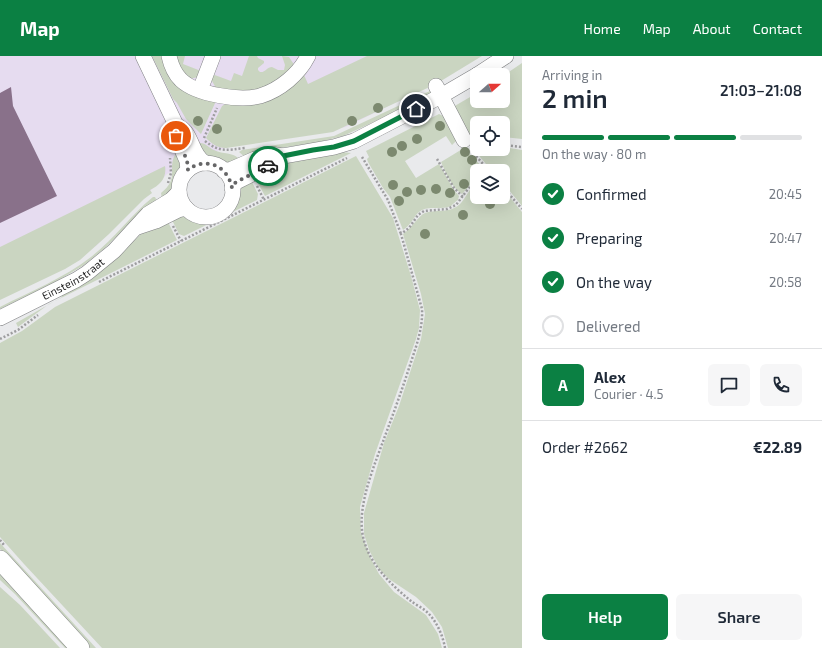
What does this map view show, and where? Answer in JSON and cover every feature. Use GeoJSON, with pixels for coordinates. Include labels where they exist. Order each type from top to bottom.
{"type":"FeatureCollection","features":[{"type":"Feature","properties":{"kind":"main road"},"geometry":{"type":"LineString","coordinates":[[0,560],[80,648]]}},
{"type":"Feature","properties":{"kind":"street"},"geometry":{"type":"LineString","coordinates":[[143,56],[176,125],[176,136],[187,160],[188,170]]}},
{"type":"Feature","properties":{"kind":"street"},"geometry":{"type":"LineString","coordinates":[[169,56],[174,70],[182,81],[200,90],[223,96],[244,98],[272,91],[280,87],[296,74],[308,56]]}},
{"type":"Feature","properties":{"kind":"street"},"geometry":{"type":"LineString","coordinates":[[200,90],[213,56]]}},
{"type":"Feature","properties":{"kind":"street"},"geometry":{"type":"LineString","coordinates":[[488,68],[506,56]]}},
{"type":"Feature","properties":{"kind":"street"},"geometry":{"type":"LineString","coordinates":[[224,171],[270,154],[283,156],[334,147],[354,141],[438,91],[470,78]]}},
{"type":"Feature","properties":{"kind":"street"},"geometry":{"type":"LineString","coordinates":[[438,91],[464,140]]}},
{"type":"Feature","properties":{"kind":"street"},"geometry":{"type":"LineString","coordinates":[[176,125],[186,132],[198,156],[205,163]]}},
{"type":"Feature","properties":{"kind":"street"},"geometry":{"type":"LineString","coordinates":[[232,188],[238,181],[272,164],[283,156]]}},
{"type":"Feature","properties":{"kind":"street"},"geometry":{"type":"LineString","coordinates":[[205,163],[215,165],[224,171],[230,178],[232,188],[230,200],[227,206],[217,214],[210,216],[197,215],[186,208],[179,192],[181,180],[188,170],[196,165],[205,163]]}},
{"type":"Feature","properties":{"kind":"street","name":"Einsteinstraat"},"geometry":{"type":"LineString","coordinates":[[0,318],[87,273],[114,251],[148,214],[171,200],[179,192]]}},
{"type":"Feature","properties":{"kind":"street","name":"Einsteinstraat"},"geometry":{"type":"LineString","coordinates":[[137,227],[156,221],[178,210],[186,208]]}},
{"type":"Feature","properties":{"kind":"path"},"geometry":{"type":"LineString","coordinates":[[203,139],[223,96]]}},
{"type":"Feature","properties":{"kind":"path"},"geometry":{"type":"LineString","coordinates":[[464,140],[483,164]]}},
{"type":"Feature","properties":{"kind":"path"},"geometry":{"type":"LineString","coordinates":[[510,146],[522,147]]}},
{"type":"Feature","properties":{"kind":"path"},"geometry":{"type":"LineString","coordinates":[[362,157],[388,200],[401,234],[422,309],[423,318],[419,338],[402,391],[368,487],[362,510],[362,530],[368,549],[376,566],[390,583],[429,614],[439,628],[445,648]]}},
{"type":"Feature","properties":{"kind":"path"},"geometry":{"type":"LineString","coordinates":[[437,159],[454,188],[463,197]]}},
{"type":"Feature","properties":{"kind":"path"},"geometry":{"type":"LineString","coordinates":[[401,234],[409,228],[418,215],[424,211],[447,209],[456,205],[470,188]]}},
{"type":"Feature","properties":{"kind":"path"},"geometry":{"type":"LineString","coordinates":[[510,195],[522,209]]}},
{"type":"Feature","properties":{"kind":"path"},"geometry":{"type":"LineString","coordinates":[[93,285],[237,213]]}},
{"type":"Feature","properties":{"kind":"path"},"geometry":{"type":"LineString","coordinates":[[0,339],[18,330],[39,315]]}},
{"type":"Feature","properties":{"kind":"shaded area"},"geometry":{"type":"Polygon","coordinates":[[[0,56],[463,56],[413,94],[346,127],[283,139],[228,147],[206,155],[167,174],[96,246],[0,296],[0,56]]]}},
{"type":"Feature","properties":{"kind":"green space"},"geometry":{"type":"Polygon","coordinates":[[[152,56],[163,56],[216,101],[201,134],[186,119],[173,99],[152,56]]]}},
{"type":"Feature","properties":{"kind":"green space"},"geometry":{"type":"Polygon","coordinates":[[[175,56],[185,56],[183,64],[201,71],[198,77],[190,79],[186,76],[175,56]]]}},
{"type":"Feature","properties":{"kind":"green space"},"geometry":{"type":"Polygon","coordinates":[[[249,56],[257,56],[264,61],[264,63],[258,68],[260,72],[272,67],[278,70],[284,70],[285,65],[282,56],[289,57],[295,66],[280,81],[249,92],[216,88],[212,81],[212,74],[231,81],[234,73],[242,76],[249,56]]]}},
{"type":"Feature","properties":{"kind":"green space"},"geometry":{"type":"Polygon","coordinates":[[[367,56],[482,56],[436,84],[333,132],[226,148],[215,145],[206,138],[222,106],[227,103],[304,75],[308,84],[367,56]]]}},
{"type":"Feature","properties":{"kind":"green space"},"geometry":{"type":"Polygon","coordinates":[[[522,63],[522,139],[510,138],[510,116],[470,116],[470,137],[468,137],[453,107],[470,97],[470,108],[510,108],[510,71],[522,63]]]}},
{"type":"Feature","properties":{"kind":"green space"},"geometry":{"type":"Polygon","coordinates":[[[432,90],[433,92],[389,115],[343,136],[315,143],[272,149],[246,158],[239,152],[242,150],[334,136],[432,90]]]}},
{"type":"Feature","properties":{"kind":"green space"},"geometry":{"type":"Polygon","coordinates":[[[439,114],[447,118],[457,140],[452,145],[446,136],[405,161],[416,178],[439,164],[459,196],[458,200],[448,207],[422,210],[403,230],[390,197],[368,162],[367,159],[369,157],[366,151],[439,114]]]}},
{"type":"Feature","properties":{"kind":"green space"},"geometry":{"type":"Polygon","coordinates":[[[200,143],[212,149],[234,155],[241,160],[221,163],[209,157],[197,144],[200,143]]]}},
{"type":"Feature","properties":{"kind":"green space"},"geometry":{"type":"Polygon","coordinates":[[[464,148],[479,164],[470,164],[470,185],[462,194],[452,184],[441,162],[464,148]]]}},
{"type":"Feature","properties":{"kind":"green space"},"geometry":{"type":"Polygon","coordinates":[[[510,148],[522,150],[522,206],[510,191],[510,164],[486,164],[479,156],[510,156],[510,148]]]}},
{"type":"Feature","properties":{"kind":"green space"},"geometry":{"type":"Polygon","coordinates":[[[342,152],[351,153],[265,196],[255,178],[275,167],[289,162],[342,152]]]}},
{"type":"Feature","properties":{"kind":"green space"},"geometry":{"type":"Polygon","coordinates":[[[178,153],[181,167],[180,170],[172,190],[162,199],[161,193],[170,183],[172,178],[173,160],[175,155],[178,153]]]}},
{"type":"Feature","properties":{"kind":"green space"},"geometry":{"type":"Polygon","coordinates":[[[356,156],[393,218],[420,310],[419,328],[416,339],[375,454],[360,507],[361,532],[370,557],[379,574],[394,592],[426,615],[438,634],[442,648],[102,648],[0,537],[0,343],[22,331],[55,307],[356,156]]]}},
{"type":"Feature","properties":{"kind":"green space"},"geometry":{"type":"Polygon","coordinates":[[[165,166],[164,178],[157,186],[150,190],[152,193],[80,260],[65,269],[0,300],[0,247],[165,166]]]}},
{"type":"Feature","properties":{"kind":"green space"},"geometry":{"type":"Polygon","coordinates":[[[251,180],[258,194],[257,200],[184,236],[179,234],[171,218],[188,215],[207,220],[220,216],[231,208],[242,186],[251,180]]]}},
{"type":"Feature","properties":{"kind":"green space"},"geometry":{"type":"Polygon","coordinates":[[[470,190],[470,204],[510,204],[510,197],[522,212],[522,648],[448,648],[442,627],[432,612],[416,597],[389,579],[379,569],[369,550],[364,534],[364,513],[384,443],[399,406],[421,339],[425,314],[421,294],[403,234],[423,214],[453,209],[463,201],[470,190]]]}},
{"type":"Feature","properties":{"kind":"green space"},"geometry":{"type":"Polygon","coordinates":[[[153,197],[155,197],[157,201],[134,219],[105,248],[84,265],[57,281],[0,309],[0,307],[47,284],[81,265],[107,243],[137,211],[153,197]]]}},
{"type":"Feature","properties":{"kind":"green space"},"geometry":{"type":"Polygon","coordinates":[[[167,220],[177,240],[54,301],[62,297],[61,295],[91,279],[113,261],[141,234],[167,220]]]}},
{"type":"Feature","properties":{"kind":"green space"},"geometry":{"type":"Polygon","coordinates":[[[47,305],[18,327],[16,323],[47,305]]]}},
{"type":"Feature","properties":{"kind":"green space"},"geometry":{"type":"Polygon","coordinates":[[[0,543],[96,648],[90,648],[15,566],[0,549],[0,543]]]}},
{"type":"Feature","properties":{"kind":"green space"},"geometry":{"type":"Polygon","coordinates":[[[0,574],[71,648],[65,648],[0,580],[0,574]]]}},
{"type":"Feature","properties":{"kind":"green space"},"geometry":{"type":"Polygon","coordinates":[[[0,587],[20,605],[60,648],[0,648],[0,587]]]}},
{"type":"Feature","properties":{"kind":"building"},"geometry":{"type":"Polygon","coordinates":[[[11,87],[13,106],[57,196],[0,223],[0,93],[11,87]]]}},
{"type":"Feature","properties":{"kind":"way so far"},"geometry":{"type":"LineString","coordinates":[[176,136],[187,160],[188,170],[191,167],[205,163],[210,163],[220,167],[228,174],[232,183],[232,188],[238,181],[268,166]]}},
{"type":"Feature","properties":{"kind":"route"},"geometry":{"type":"LineString","coordinates":[[268,166],[283,156],[334,147],[354,141],[416,109]]}}]}
